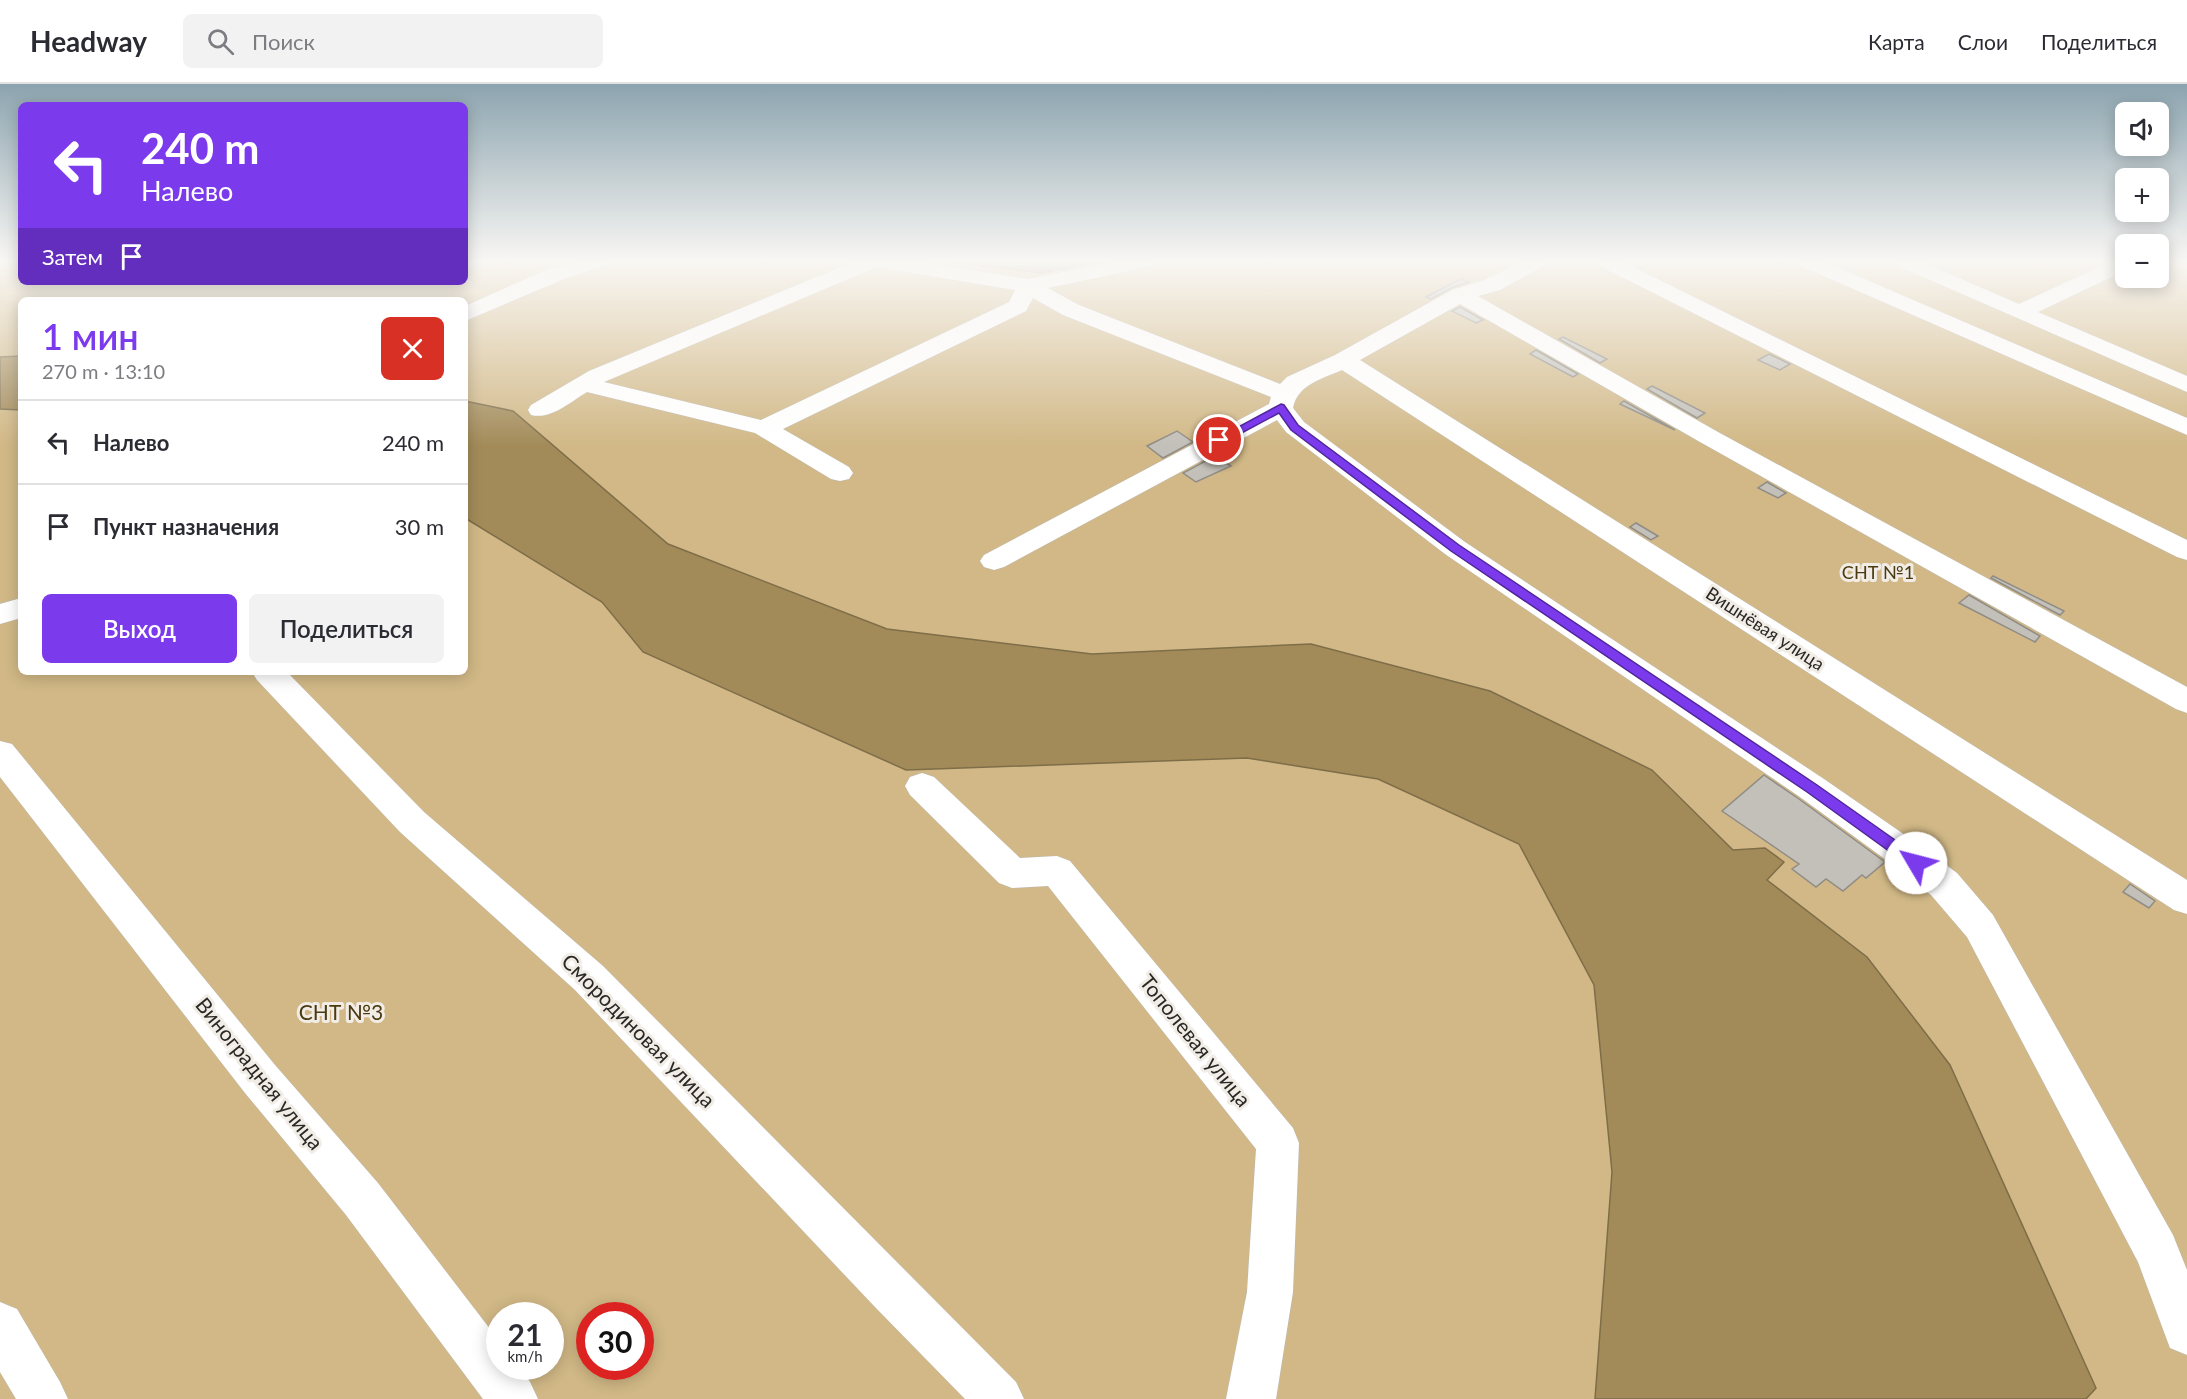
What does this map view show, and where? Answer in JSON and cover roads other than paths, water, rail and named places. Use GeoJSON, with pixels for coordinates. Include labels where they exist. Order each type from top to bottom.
{"type":"FeatureCollection","features":[{"type":"Feature","properties":{"kind":"street"},"geometry":{"type":"LineString","coordinates":[[540,410],[597,376],[723,323]]}},
{"type":"Feature","properties":{"kind":"street"},"geometry":{"type":"LineString","coordinates":[[764,428],[982,323]]}},
{"type":"Feature","properties":{"kind":"street"},"geometry":{"type":"LineString","coordinates":[[1102,323],[1282,401],[1294,427],[1455,548],[1812,788],[1944,884],[1980,926],[2172,1259],[2187,1331]]}},
{"type":"Feature","properties":{"kind":"street"},"geometry":{"type":"LineString","coordinates":[[994,561],[1282,401],[1296,382],[1343,360],[1409,323]]}},
{"type":"Feature","properties":{"kind":"street"},"geometry":{"type":"LineString","coordinates":[[1510,323],[1709,437],[2187,701]]}},
{"type":"Feature","properties":{"kind":"street"},"geometry":{"type":"LineString","coordinates":[[1730,323],[2187,551]]}},
{"type":"Feature","properties":{"kind":"street"},"geometry":{"type":"LineString","coordinates":[[1949,323],[2187,427]]}},
{"type":"Feature","properties":{"kind":"street"},"geometry":{"type":"LineString","coordinates":[[2050,323],[2187,385]]}},
{"type":"Feature","properties":{"kind":"street","name":"Вишнёвая улица"},"geometry":{"type":"LineString","coordinates":[[1343,360],[2187,899]]}},
{"type":"Feature","properties":{"kind":"street"},"geometry":{"type":"LineString","coordinates":[[583,384],[764,428],[840,472]]}},
{"type":"Feature","properties":{"kind":"street"},"geometry":{"type":"LineString","coordinates":[[0,614],[18,609]]}},
{"type":"Feature","properties":{"kind":"street","name":"Смородиновая улица"},"geometry":{"type":"LineString","coordinates":[[271,675],[412,822],[590,978],[883,1283],[999,1399]]}},
{"type":"Feature","properties":{"kind":"street","name":"Виноградная улица"},"geometry":{"type":"LineString","coordinates":[[0,753],[260,1078],[362,1199],[513,1399]]}},
{"type":"Feature","properties":{"kind":"street","name":"Тополевая улица"},"geometry":{"type":"LineString","coordinates":[[922,786],[1012,873],[1057,871],[1278,1143],[1270,1292],[1251,1399]]}},
{"type":"Feature","properties":{"kind":"street"},"geometry":{"type":"LineString","coordinates":[[0,1326],[43,1399]]}},
{"type":"Feature","properties":{"kind":"park label","name":"СНТ №1"},"geometry":{"type":"Point","coordinates":[1878,573]}},
{"type":"Feature","properties":{"kind":"park label","name":"СНТ №3"},"geometry":{"type":"Point","coordinates":[341,1013]}}]}
